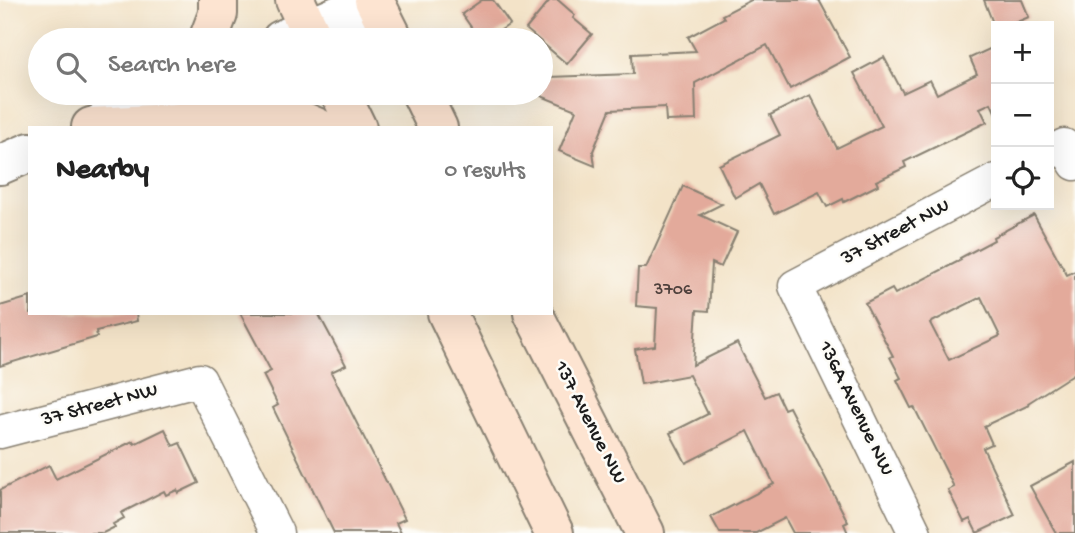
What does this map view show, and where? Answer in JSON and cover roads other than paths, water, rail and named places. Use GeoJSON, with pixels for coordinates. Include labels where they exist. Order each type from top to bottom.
{"type":"FeatureCollection","features":[{"type":"Feature","properties":{"kind":"main road"},"geometry":{"type":"LineString","coordinates":[[213,28],[218,14],[218,0]]}},
{"type":"Feature","properties":{"kind":"main road"},"geometry":{"type":"LineString","coordinates":[[374,0],[388,28]]}},
{"type":"Feature","properties":{"kind":"main road"},"geometry":{"type":"LineString","coordinates":[[346,105],[356,126]]}},
{"type":"Feature","properties":{"kind":"main road"},"geometry":{"type":"LineString","coordinates":[[427,105],[437,126]]}},
{"type":"Feature","properties":{"kind":"main road"},"geometry":{"type":"LineString","coordinates":[[112,126],[176,123],[232,110],[286,114],[313,126]]}},
{"type":"Feature","properties":{"kind":"main road"},"geometry":{"type":"LineString","coordinates":[[448,315],[554,533]]}},
{"type":"Feature","properties":{"kind":"main road","name":"137 Avenue NW"},"geometry":{"type":"LineString","coordinates":[[534,315],[645,533]]}},
{"type":"Feature","properties":{"kind":"street"},"geometry":{"type":"LineString","coordinates":[[300,27],[374,0]]}},
{"type":"Feature","properties":{"kind":"street"},"geometry":{"type":"LineString","coordinates":[[93,126],[140,105]]}},
{"type":"Feature","properties":{"kind":"street"},"geometry":{"type":"LineString","coordinates":[[0,164],[28,153]]}},
{"type":"Feature","properties":{"kind":"street","name":"37 Street NW"},"geometry":{"type":"LineString","coordinates":[[795,286],[991,183]]}},
{"type":"Feature","properties":{"kind":"street","name":"136A Avenue NW"},"geometry":{"type":"LineString","coordinates":[[795,286],[915,533]]}},
{"type":"Feature","properties":{"kind":"street","name":"37 Street NW"},"geometry":{"type":"LineString","coordinates":[[0,432],[200,380],[276,533]]}}]}
